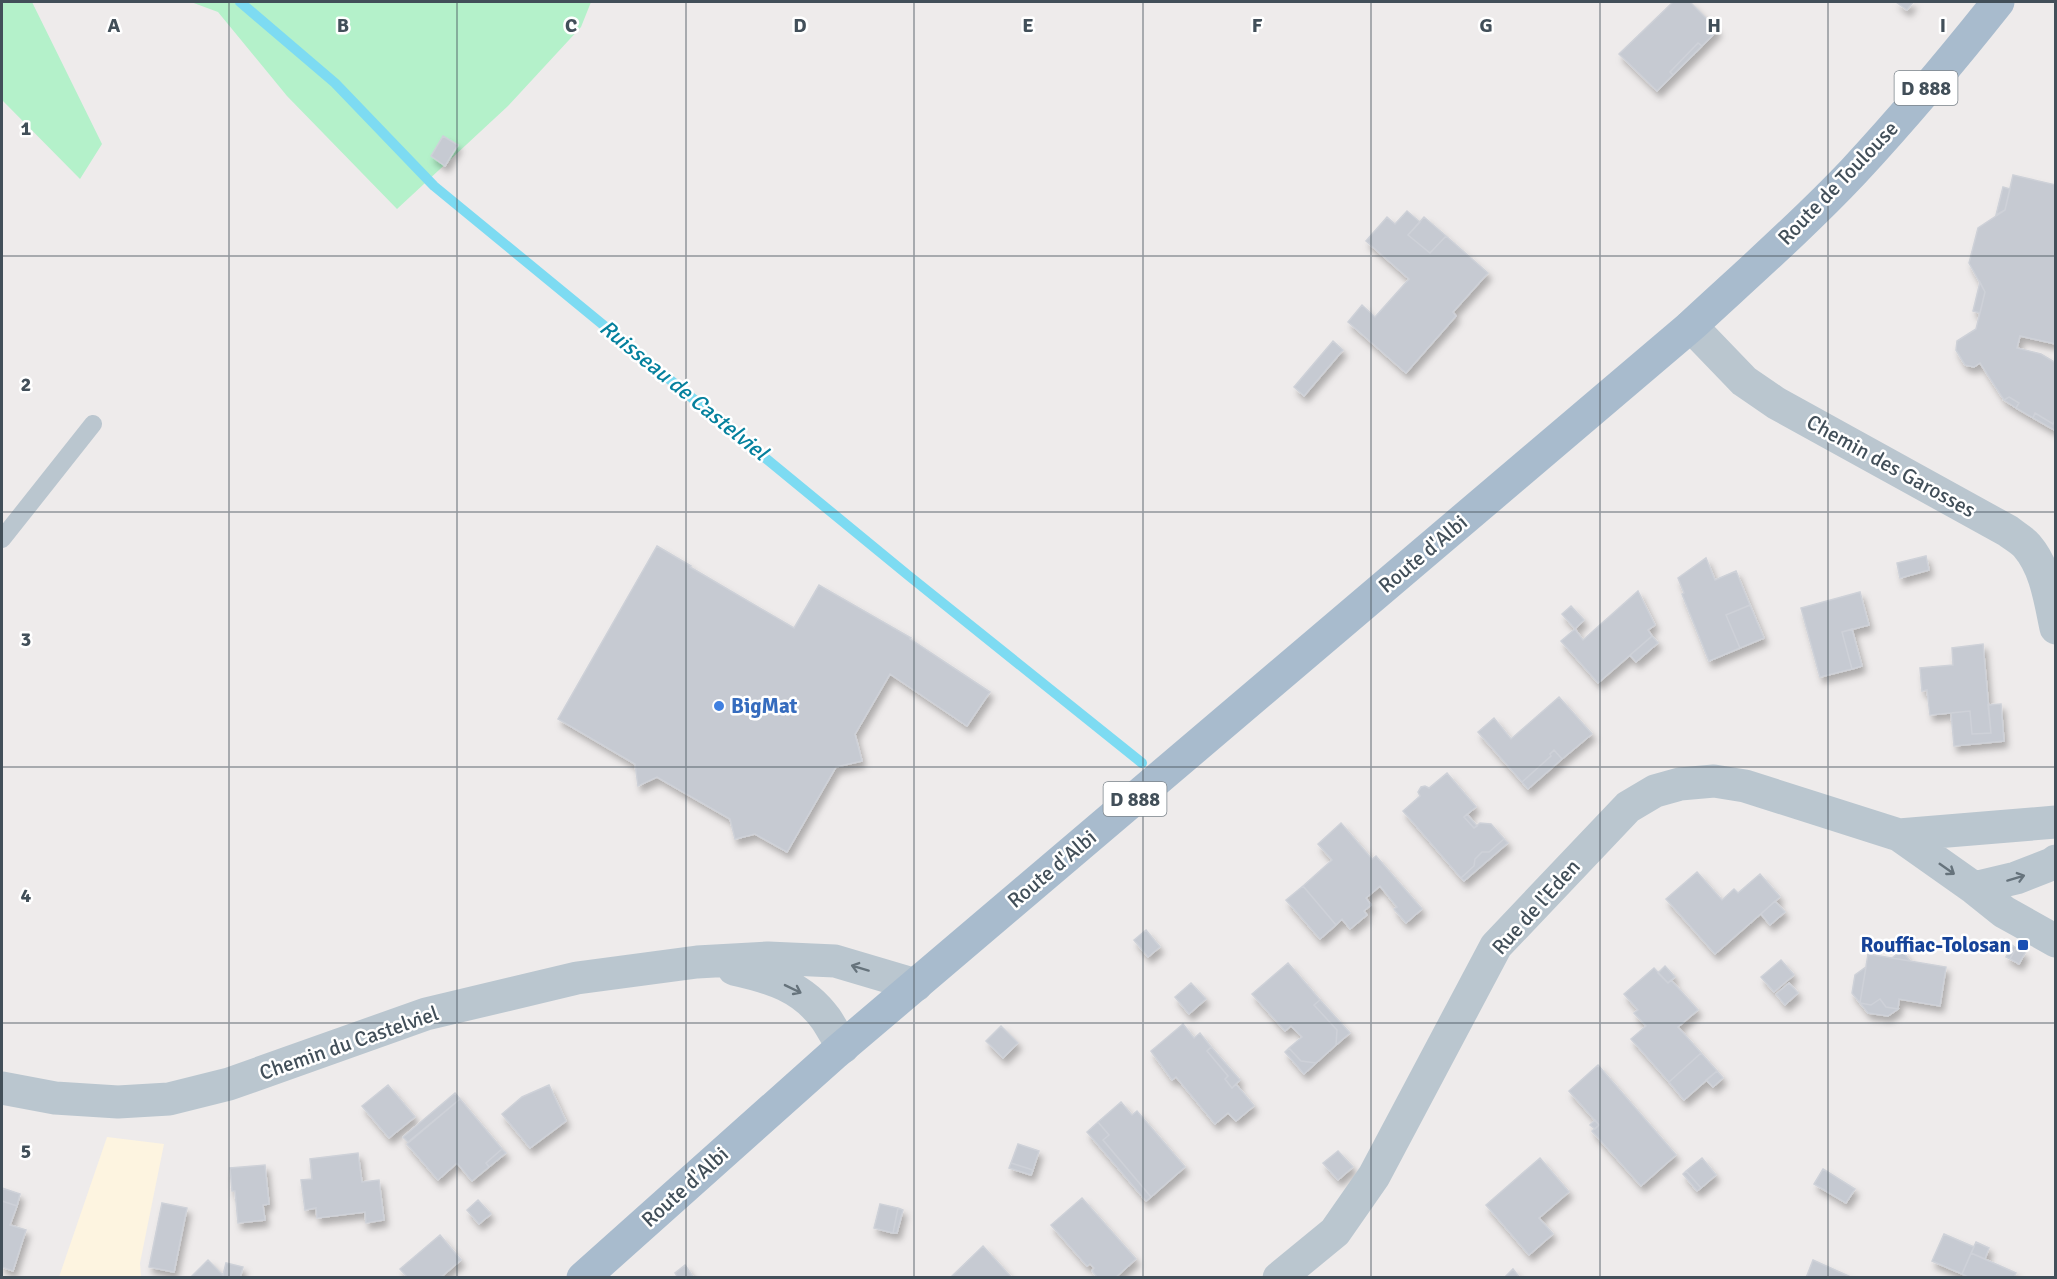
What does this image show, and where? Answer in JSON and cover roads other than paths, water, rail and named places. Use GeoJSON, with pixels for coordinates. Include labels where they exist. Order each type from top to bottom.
{"type":"FeatureCollection","features":[{"type":"Feature","properties":{"kind":"main road","name":"Route de Toulouse"},"geometry":{"type":"LineString","coordinates":[[1691,326],[1852,173],[1916,101],[1998,2]]}},
{"type":"Feature","properties":{"kind":"main road","name":"Route d'Albi"},"geometry":{"type":"LineString","coordinates":[[583,1278],[843,1047],[1691,326]]}},
{"type":"Feature","properties":{"kind":"street","name":"Chemin des Garosses"},"geometry":{"type":"LineString","coordinates":[[1691,326],[1744,381],[1760,392],[2008,531],[2026,545],[2038,562],[2049,592],[2055,628]]}},
{"type":"Feature","properties":{"kind":"street","name":"Rue de l'Eden"},"geometry":{"type":"LineString","coordinates":[[1279,1278],[1335,1232],[1374,1176],[1496,945],[1628,807],[1655,791],[1680,784],[1714,781],[1744,786],[1899,836],[1974,888],[2004,912],[2055,941]]}},
{"type":"Feature","properties":{"kind":"street","name":"Rue de l'Eden"},"geometry":{"type":"LineString","coordinates":[[1899,836],[2055,822]]}},
{"type":"Feature","properties":{"kind":"street"},"geometry":{"type":"LineString","coordinates":[[1974,888],[2016,878],[2055,861]]}},
{"type":"Feature","properties":{"kind":"street","name":"Chemin du Castelviel"},"geometry":{"type":"LineString","coordinates":[[2,1088],[55,1098],[118,1102],[169,1099],[229,1084],[426,1014],[577,978],[697,962],[768,958],[835,961],[916,985]]}},
{"type":"Feature","properties":{"kind":"street","name":"Chemin du Castelviel"},"geometry":{"type":"LineString","coordinates":[[697,962],[764,975],[801,992],[825,1018],[843,1047]]}},
{"type":"Feature","properties":{"kind":"lane"},"geometry":{"type":"LineString","coordinates":[[2,539],[93,424]]}},
{"type":"Feature","properties":{"kind":"waterway","name":"Ruisseau de Castelviel"},"geometry":{"type":"LineString","coordinates":[[240,2],[335,83],[434,186],[909,576],[1142,763]]}},
{"type":"Feature","properties":{"kind":"place","name":"BigMat"},"geometry":{"type":"Point","coordinates":[719,706]}},
{"type":"Feature","properties":{"kind":"place","name":"Rouffiac-Tolosan"},"geometry":{"type":"Point","coordinates":[2023,945]}}]}
